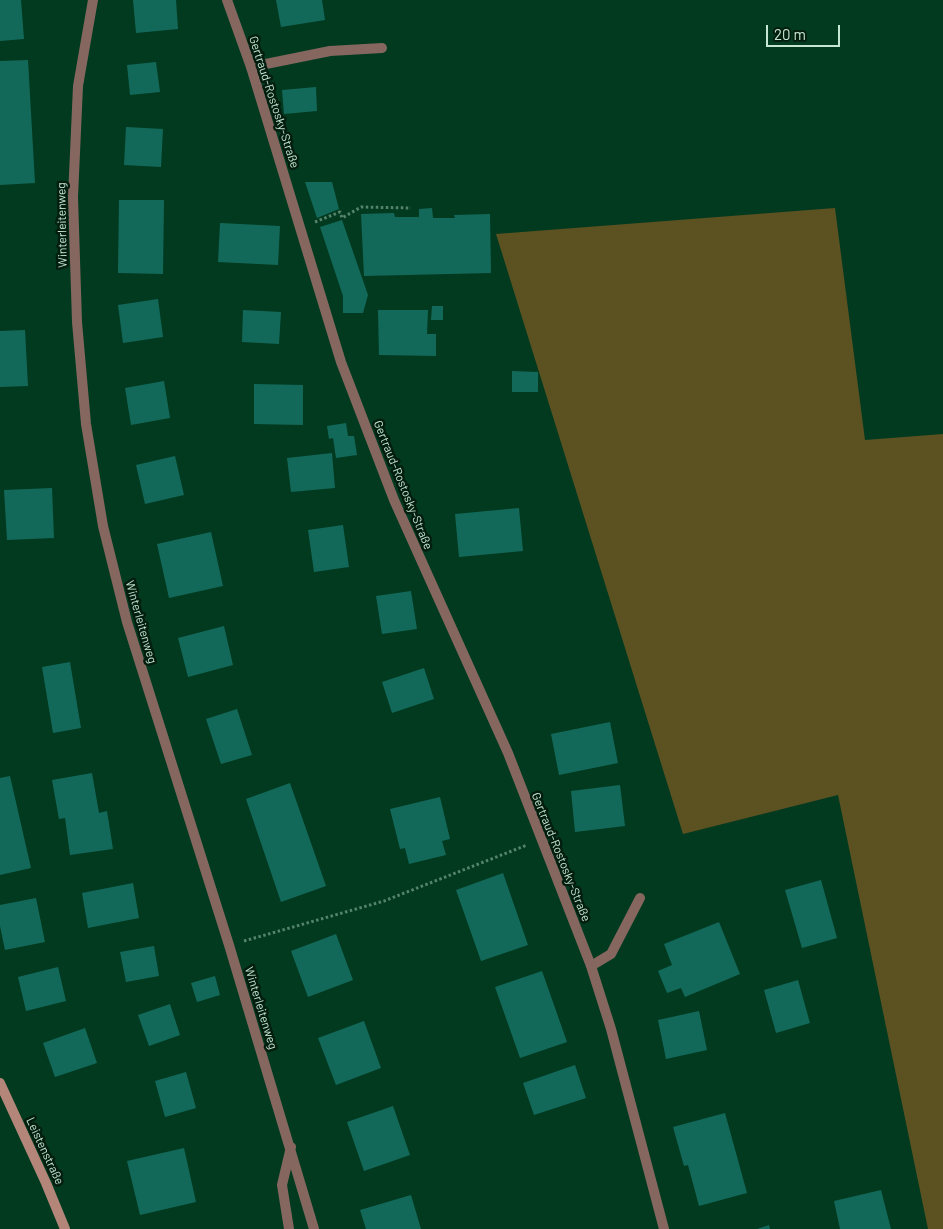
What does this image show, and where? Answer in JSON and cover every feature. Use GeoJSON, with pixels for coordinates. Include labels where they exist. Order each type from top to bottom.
{"type":"FeatureCollection","features":[{"type":"Feature","properties":{"kind":"main road","name":"Leistenstraße"},"geometry":{"type":"LineString","coordinates":[[0,1083],[65,1229]]}},
{"type":"Feature","properties":{"kind":"street","name":"Winterleitenweg"},"geometry":{"type":"LineString","coordinates":[[93,0],[78,86],[73,196],[77,322],[86,424],[103,526],[127,622],[291,1146],[314,1229]]}},
{"type":"Feature","properties":{"kind":"street","name":"Gertraud-Rostosky-Straße"},"geometry":{"type":"LineString","coordinates":[[227,0],[252,67],[341,362],[390,490],[508,753],[540,840],[592,966],[611,1029],[664,1229]]}},
{"type":"Feature","properties":{"kind":"street"},"geometry":{"type":"LineString","coordinates":[[252,67],[330,51],[382,48]]}},
{"type":"Feature","properties":{"kind":"street"},"geometry":{"type":"LineString","coordinates":[[592,966],[611,954],[640,898]]}},
{"type":"Feature","properties":{"kind":"street"},"geometry":{"type":"LineString","coordinates":[[290,1229],[282,1185],[291,1146]]}},
{"type":"Feature","properties":{"kind":"path"},"geometry":{"type":"LineString","coordinates":[[300,227],[340,212],[342,218],[361,207],[411,208]]}},
{"type":"Feature","properties":{"kind":"path"},"geometry":{"type":"LineString","coordinates":[[229,945],[384,901],[540,840]]}},
{"type":"Feature","properties":{"kind":"shaded area"},"geometry":{"type":"Polygon","coordinates":[[[835,208],[865,440],[943,434],[943,1229],[928,1229],[838,795],[683,834],[496,234],[835,208]]]}},
{"type":"Feature","properties":{"kind":"building"},"geometry":{"type":"Polygon","coordinates":[[[0,0],[21,0],[24,39],[0,41],[0,0]]]}},
{"type":"Feature","properties":{"kind":"building"},"geometry":{"type":"Polygon","coordinates":[[[133,0],[176,0],[178,29],[136,33],[133,0]]]}},
{"type":"Feature","properties":{"kind":"building"},"geometry":{"type":"Polygon","coordinates":[[[276,0],[322,0],[325,20],[281,27],[276,0]]]}},
{"type":"Feature","properties":{"kind":"building"},"geometry":{"type":"Polygon","coordinates":[[[28,60],[35,183],[0,185],[0,61],[28,60]]]}},
{"type":"Feature","properties":{"kind":"building"},"geometry":{"type":"Polygon","coordinates":[[[156,62],[160,92],[130,95],[127,65],[156,62]]]}},
{"type":"Feature","properties":{"kind":"building"},"geometry":{"type":"Polygon","coordinates":[[[316,87],[317,111],[284,114],[282,90],[316,87]]]}},
{"type":"Feature","properties":{"kind":"building"},"geometry":{"type":"Polygon","coordinates":[[[126,127],[163,129],[161,167],[124,165],[126,127]]]}},
{"type":"Feature","properties":{"kind":"building"},"geometry":{"type":"Polygon","coordinates":[[[305,182],[332,182],[339,209],[317,218],[305,182]]]}},
{"type":"Feature","properties":{"kind":"building"},"geometry":{"type":"Polygon","coordinates":[[[119,200],[164,200],[163,274],[118,273],[119,200]]]}},
{"type":"Feature","properties":{"kind":"building"},"geometry":{"type":"Polygon","coordinates":[[[432,208],[433,218],[455,218],[454,215],[490,214],[491,273],[364,276],[361,214],[394,213],[395,217],[419,217],[419,209],[432,208]]]}},
{"type":"Feature","properties":{"kind":"building"},"geometry":{"type":"Polygon","coordinates":[[[342,220],[368,295],[363,313],[343,313],[343,296],[320,227],[342,220]]]}},
{"type":"Feature","properties":{"kind":"building"},"geometry":{"type":"Polygon","coordinates":[[[220,223],[280,226],[278,265],[218,262],[220,223]]]}},
{"type":"Feature","properties":{"kind":"building"},"geometry":{"type":"Polygon","coordinates":[[[158,299],[163,337],[123,343],[118,305],[158,299]]]}},
{"type":"Feature","properties":{"kind":"building"},"geometry":{"type":"Polygon","coordinates":[[[432,306],[443,306],[443,320],[431,320],[432,306]]]}},
{"type":"Feature","properties":{"kind":"building"},"geometry":{"type":"Polygon","coordinates":[[[243,310],[281,312],[279,344],[242,342],[243,310]]]}},
{"type":"Feature","properties":{"kind":"building"},"geometry":{"type":"Polygon","coordinates":[[[378,310],[428,310],[427,334],[436,334],[436,356],[379,355],[378,310]]]}},
{"type":"Feature","properties":{"kind":"building"},"geometry":{"type":"Polygon","coordinates":[[[25,330],[28,386],[0,387],[0,331],[25,330]]]}},
{"type":"Feature","properties":{"kind":"building"},"geometry":{"type":"Polygon","coordinates":[[[512,371],[538,372],[538,392],[512,392],[512,371]]]}},
{"type":"Feature","properties":{"kind":"building"},"geometry":{"type":"Polygon","coordinates":[[[164,381],[170,418],[131,425],[125,388],[164,381]]]}},
{"type":"Feature","properties":{"kind":"building"},"geometry":{"type":"Polygon","coordinates":[[[254,384],[303,385],[303,425],[254,424],[254,384]]]}},
{"type":"Feature","properties":{"kind":"building"},"geometry":{"type":"Polygon","coordinates":[[[346,423],[348,436],[354,436],[357,455],[336,458],[333,438],[329,439],[327,426],[346,423]]]}},
{"type":"Feature","properties":{"kind":"building"},"geometry":{"type":"Polygon","coordinates":[[[332,453],[335,488],[291,492],[287,458],[332,453]]]}},
{"type":"Feature","properties":{"kind":"building"},"geometry":{"type":"Polygon","coordinates":[[[175,456],[184,495],[145,504],[136,465],[175,456]]]}},
{"type":"Feature","properties":{"kind":"building"},"geometry":{"type":"Polygon","coordinates":[[[52,488],[54,538],[7,540],[4,490],[52,488]]]}},
{"type":"Feature","properties":{"kind":"building"},"geometry":{"type":"Polygon","coordinates":[[[519,508],[523,551],[459,557],[455,514],[519,508]]]}},
{"type":"Feature","properties":{"kind":"building"},"geometry":{"type":"Polygon","coordinates":[[[343,525],[349,567],[314,572],[308,530],[343,525]]]}},
{"type":"Feature","properties":{"kind":"building"},"geometry":{"type":"Polygon","coordinates":[[[211,532],[223,586],[169,598],[157,544],[211,532]]]}},
{"type":"Feature","properties":{"kind":"building"},"geometry":{"type":"Polygon","coordinates":[[[411,591],[417,629],[382,634],[376,596],[411,591]]]}},
{"type":"Feature","properties":{"kind":"building"},"geometry":{"type":"Polygon","coordinates":[[[224,626],[233,665],[188,677],[178,638],[224,626]]]}},
{"type":"Feature","properties":{"kind":"building"},"geometry":{"type":"Polygon","coordinates":[[[70,662],[81,728],[53,733],[42,667],[70,662]]]}},
{"type":"Feature","properties":{"kind":"building"},"geometry":{"type":"Polygon","coordinates":[[[424,668],[434,699],[392,713],[382,682],[424,668]]]}},
{"type":"Feature","properties":{"kind":"building"},"geometry":{"type":"Polygon","coordinates":[[[237,709],[252,755],[221,764],[206,719],[237,709]]]}},
{"type":"Feature","properties":{"kind":"building"},"geometry":{"type":"Polygon","coordinates":[[[610,722],[618,763],[559,775],[551,734],[610,722]]]}},
{"type":"Feature","properties":{"kind":"building"},"geometry":{"type":"Polygon","coordinates":[[[92,773],[99,813],[107,811],[113,849],[70,855],[65,818],[59,819],[52,780],[92,773]]]}},
{"type":"Feature","properties":{"kind":"building"},"geometry":{"type":"Polygon","coordinates":[[[10,776],[31,868],[0,875],[0,778],[10,776]]]}},
{"type":"Feature","properties":{"kind":"building"},"geometry":{"type":"Polygon","coordinates":[[[290,783],[326,886],[281,902],[246,799],[290,783]]]}},
{"type":"Feature","properties":{"kind":"building"},"geometry":{"type":"Polygon","coordinates":[[[620,785],[625,826],[575,832],[571,791],[620,785]]]}},
{"type":"Feature","properties":{"kind":"building"},"geometry":{"type":"Polygon","coordinates":[[[440,797],[450,839],[442,841],[446,855],[409,864],[405,848],[400,849],[390,809],[440,797]]]}},
{"type":"Feature","properties":{"kind":"building"},"geometry":{"type":"Polygon","coordinates":[[[503,873],[528,945],[481,961],[456,890],[503,873]]]}},
{"type":"Feature","properties":{"kind":"building"},"geometry":{"type":"Polygon","coordinates":[[[821,880],[837,938],[802,948],[785,890],[821,880]]]}},
{"type":"Feature","properties":{"kind":"building"},"geometry":{"type":"Polygon","coordinates":[[[133,883],[139,918],[88,928],[82,893],[133,883]]]}},
{"type":"Feature","properties":{"kind":"building"},"geometry":{"type":"Polygon","coordinates":[[[36,898],[45,942],[5,950],[0,926],[0,905],[36,898]]]}},
{"type":"Feature","properties":{"kind":"building"},"geometry":{"type":"Polygon","coordinates":[[[719,922],[740,974],[685,997],[681,988],[667,993],[658,971],[672,965],[664,944],[719,922]]]}},
{"type":"Feature","properties":{"kind":"building"},"geometry":{"type":"Polygon","coordinates":[[[336,934],[353,980],[308,997],[291,951],[336,934]]]}},
{"type":"Feature","properties":{"kind":"building"},"geometry":{"type":"Polygon","coordinates":[[[154,946],[159,976],[126,982],[120,952],[154,946]]]}},
{"type":"Feature","properties":{"kind":"building"},"geometry":{"type":"Polygon","coordinates":[[[58,967],[66,1001],[26,1011],[18,977],[58,967]]]}},
{"type":"Feature","properties":{"kind":"building"},"geometry":{"type":"Polygon","coordinates":[[[542,971],[567,1042],[520,1058],[495,987],[542,971]]]}},
{"type":"Feature","properties":{"kind":"building"},"geometry":{"type":"Polygon","coordinates":[[[215,976],[220,995],[197,1002],[191,983],[215,976]]]}},
{"type":"Feature","properties":{"kind":"building"},"geometry":{"type":"Polygon","coordinates":[[[798,980],[810,1023],[776,1033],[764,990],[798,980]]]}},
{"type":"Feature","properties":{"kind":"building"},"geometry":{"type":"Polygon","coordinates":[[[170,1004],[180,1035],[149,1046],[138,1015],[170,1004]]]}},
{"type":"Feature","properties":{"kind":"building"},"geometry":{"type":"Polygon","coordinates":[[[699,1011],[707,1050],[666,1059],[658,1020],[699,1011]]]}},
{"type":"Feature","properties":{"kind":"building"},"geometry":{"type":"Polygon","coordinates":[[[364,1021],[381,1068],[336,1085],[318,1038],[364,1021]]]}},
{"type":"Feature","properties":{"kind":"building"},"geometry":{"type":"Polygon","coordinates":[[[85,1028],[97,1063],[55,1077],[43,1043],[85,1028]]]}},
{"type":"Feature","properties":{"kind":"building"},"geometry":{"type":"Polygon","coordinates":[[[575,1065],[586,1098],[534,1115],[523,1083],[575,1065]]]}},
{"type":"Feature","properties":{"kind":"building"},"geometry":{"type":"Polygon","coordinates":[[[186,1072],[196,1108],[165,1117],[155,1081],[186,1072]]]}},
{"type":"Feature","properties":{"kind":"building"},"geometry":{"type":"Polygon","coordinates":[[[393,1106],[410,1155],[364,1171],[347,1122],[393,1106]]]}},
{"type":"Feature","properties":{"kind":"building"},"geometry":{"type":"Polygon","coordinates":[[[725,1113],[747,1193],[699,1206],[688,1165],[684,1166],[673,1127],[725,1113]]]}},
{"type":"Feature","properties":{"kind":"building"},"geometry":{"type":"Polygon","coordinates":[[[184,1148],[196,1202],[140,1215],[127,1161],[184,1148]]]}},
{"type":"Feature","properties":{"kind":"building"},"geometry":{"type":"Polygon","coordinates":[[[881,1190],[891,1229],[840,1229],[834,1201],[881,1190]]]}},
{"type":"Feature","properties":{"kind":"building"},"geometry":{"type":"Polygon","coordinates":[[[411,1195],[421,1229],[366,1229],[360,1210],[411,1195]]]}},
{"type":"Feature","properties":{"kind":"building"},"geometry":{"type":"Polygon","coordinates":[[[769,1225],[770,1229],[757,1229],[769,1225]]]}}]}
